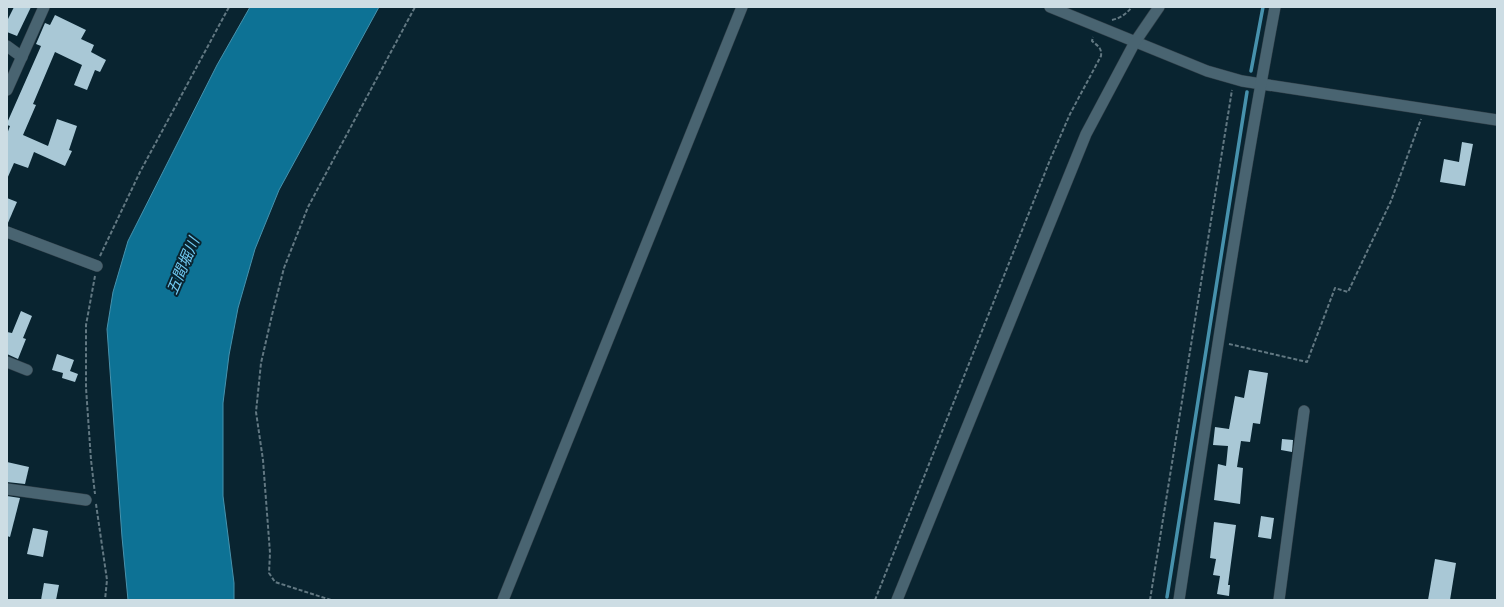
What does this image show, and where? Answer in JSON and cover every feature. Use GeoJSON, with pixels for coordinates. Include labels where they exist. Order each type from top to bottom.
{"type":"FeatureCollection","features":[{"type":"Feature","properties":{"kind":"street"},"geometry":{"type":"LineString","coordinates":[[7,90],[44,7]]}},
{"type":"Feature","properties":{"kind":"street"},"geometry":{"type":"LineString","coordinates":[[503,600],[742,7]]}},
{"type":"Feature","properties":{"kind":"street"},"geometry":{"type":"LineString","coordinates":[[1050,7],[1208,71],[1242,82],[1497,120]]}},
{"type":"Feature","properties":{"kind":"street"},"geometry":{"type":"LineString","coordinates":[[897,600],[1086,134],[1135,42],[1159,7]]}},
{"type":"Feature","properties":{"kind":"street"},"geometry":{"type":"LineString","coordinates":[[1179,600],[1218,342],[1260,84],[1275,7]]}},
{"type":"Feature","properties":{"kind":"street"},"geometry":{"type":"LineString","coordinates":[[7,46],[22,57]]}},
{"type":"Feature","properties":{"kind":"street"},"geometry":{"type":"LineString","coordinates":[[7,232],[97,266]]}},
{"type":"Feature","properties":{"kind":"street"},"geometry":{"type":"LineString","coordinates":[[7,362],[27,370]]}},
{"type":"Feature","properties":{"kind":"street"},"geometry":{"type":"LineString","coordinates":[[1279,600],[1304,411]]}},
{"type":"Feature","properties":{"kind":"street"},"geometry":{"type":"LineString","coordinates":[[7,489],[93,499]]}},
{"type":"Feature","properties":{"kind":"path"},"geometry":{"type":"LineString","coordinates":[[105,600],[107,580],[93,499],[86,388],[86,325],[98,260],[140,172],[229,7]]}},
{"type":"Feature","properties":{"kind":"path"},"geometry":{"type":"LineString","coordinates":[[331,600],[275,582],[269,573],[270,553],[263,460],[256,412],[261,363],[284,268],[308,207],[415,7]]}},
{"type":"Feature","properties":{"kind":"path"},"geometry":{"type":"LineString","coordinates":[[875,600],[1050,160],[1070,114],[1101,56],[1102,51],[1099,46],[1092,42],[1096,26],[1100,18],[1113,20],[1120,18],[1132,7]]}},
{"type":"Feature","properties":{"kind":"path"},"geometry":{"type":"LineString","coordinates":[[1150,600],[1233,79]]}},
{"type":"Feature","properties":{"kind":"path"},"geometry":{"type":"LineString","coordinates":[[1218,342],[1307,362],[1335,288],[1348,292],[1390,201],[1425,109]]}},
{"type":"Feature","properties":{"kind":"water","name":"五間堀川"},"geometry":{"type":"Polygon","coordinates":[[[250,7],[379,7],[279,190],[255,249],[238,308],[229,355],[223,403],[223,496],[234,583],[234,600],[128,600],[107,329],[113,292],[128,241],[217,65],[250,7]]]}},
{"type":"Feature","properties":{"kind":"building"},"geometry":{"type":"Polygon","coordinates":[[[14,7],[31,7],[17,36],[7,32],[7,21],[14,7]]]}},
{"type":"Feature","properties":{"kind":"building"},"geometry":{"type":"Polygon","coordinates":[[[55,15],[86,30],[81,39],[94,45],[91,52],[106,60],[100,72],[95,70],[87,90],[74,85],[82,65],[55,52],[33,104],[36,105],[23,135],[48,146],[57,119],[77,126],[69,150],[72,151],[65,166],[34,152],[28,168],[14,163],[7,179],[7,134],[10,126],[7,125],[7,123],[41,46],[36,44],[45,23],[50,25],[55,15]]]}},
{"type":"Feature","properties":{"kind":"building"},"geometry":{"type":"Polygon","coordinates":[[[1462,142],[1473,144],[1465,186],[1440,182],[1444,159],[1459,162],[1462,142]]]}},
{"type":"Feature","properties":{"kind":"building"},"geometry":{"type":"Polygon","coordinates":[[[7,198],[17,202],[7,225],[7,198]]]}},
{"type":"Feature","properties":{"kind":"building"},"geometry":{"type":"Polygon","coordinates":[[[21,311],[32,316],[23,338],[26,339],[18,359],[7,354],[7,332],[12,333],[21,311]]]}},
{"type":"Feature","properties":{"kind":"building"},"geometry":{"type":"Polygon","coordinates":[[[57,354],[74,360],[70,371],[78,374],[75,382],[62,378],[63,373],[52,370],[57,354]]]}},
{"type":"Feature","properties":{"kind":"building"},"geometry":{"type":"Polygon","coordinates":[[[1249,370],[1268,373],[1260,424],[1253,423],[1250,442],[1241,441],[1237,467],[1243,468],[1240,504],[1214,500],[1218,464],[1226,466],[1228,446],[1213,445],[1215,427],[1229,429],[1235,396],[1244,398],[1249,370]]]}},
{"type":"Feature","properties":{"kind":"building"},"geometry":{"type":"Polygon","coordinates":[[[1282,439],[1293,440],[1292,452],[1281,450],[1282,439]]]}},
{"type":"Feature","properties":{"kind":"building"},"geometry":{"type":"Polygon","coordinates":[[[7,462],[29,467],[25,484],[7,482],[7,462]]]}},
{"type":"Feature","properties":{"kind":"building"},"geometry":{"type":"Polygon","coordinates":[[[7,496],[20,498],[10,537],[7,536],[7,496]]]}},
{"type":"Feature","properties":{"kind":"building"},"geometry":{"type":"Polygon","coordinates":[[[1261,516],[1274,518],[1271,539],[1258,537],[1261,516]]]}},
{"type":"Feature","properties":{"kind":"building"},"geometry":{"type":"Polygon","coordinates":[[[1214,522],[1236,525],[1228,585],[1230,585],[1229,596],[1217,594],[1220,576],[1213,575],[1216,559],[1210,558],[1214,522]]]}},
{"type":"Feature","properties":{"kind":"building"},"geometry":{"type":"Polygon","coordinates":[[[33,528],[48,531],[43,557],[27,554],[33,528]]]}},
{"type":"Feature","properties":{"kind":"building"},"geometry":{"type":"Polygon","coordinates":[[[1435,559],[1456,563],[1450,600],[1428,600],[1435,559]]]}},
{"type":"Feature","properties":{"kind":"building"},"geometry":{"type":"Polygon","coordinates":[[[44,583],[59,585],[56,600],[41,600],[44,583]]]}},
{"type":"Feature","properties":{"kind":"waterway"},"geometry":{"type":"LineString","coordinates":[[1251,71],[1263,7]]}},
{"type":"Feature","properties":{"kind":"waterway"},"geometry":{"type":"LineString","coordinates":[[1167,597],[1247,92]]}}]}
